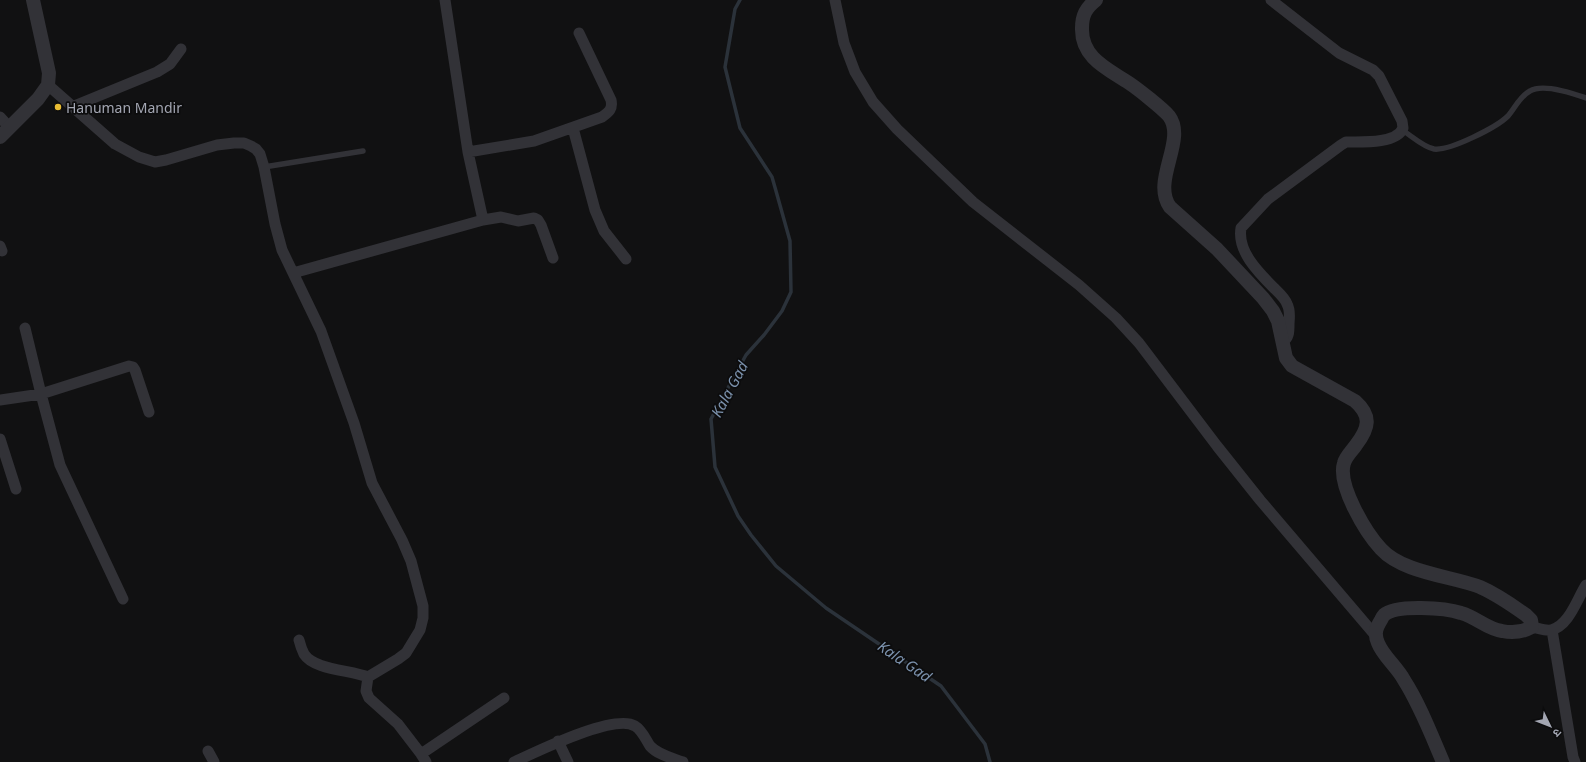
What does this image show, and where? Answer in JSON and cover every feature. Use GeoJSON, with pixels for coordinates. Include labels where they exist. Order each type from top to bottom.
{"type":"FeatureCollection","features":[{"type":"Feature","properties":{"kind":"street"},"geometry":{"type":"LineString","coordinates":[[0,117],[5,132],[38,99],[48,85],[49,73],[33,0]]}},
{"type":"Feature","properties":{"kind":"street"},"geometry":{"type":"LineString","coordinates":[[445,0],[468,152],[483,220]]}},
{"type":"Feature","properties":{"kind":"street"},"geometry":{"type":"LineString","coordinates":[[835,0],[844,43],[855,72],[873,102],[897,129],[973,202],[1079,285],[1116,318],[1139,343],[1260,500],[1375,635],[1378,644],[1413,694],[1443,762]]}},
{"type":"Feature","properties":{"kind":"street"},"geometry":{"type":"LineString","coordinates":[[1096,0],[1087,7],[1082,18],[1082,38],[1090,54],[1097,62],[1130,84],[1168,115],[1173,123],[1174,139],[1164,191],[1165,201],[1217,249],[1273,310],[1278,321],[1286,358],[1292,366],[1355,401],[1364,408],[1368,418],[1364,433],[1344,462],[1343,475],[1349,497],[1366,528],[1381,549],[1398,561],[1418,570],[1478,587],[1490,592],[1526,615],[1531,620],[1532,627]]}},
{"type":"Feature","properties":{"kind":"street"},"geometry":{"type":"LineString","coordinates":[[1272,0],[1339,53],[1373,70],[1379,76],[1402,121],[1402,130],[1394,137],[1379,141],[1346,142],[1341,145],[1268,199],[1241,228],[1241,243],[1245,253],[1255,267],[1287,302],[1290,312],[1289,333],[1283,342]]}},
{"type":"Feature","properties":{"kind":"street"},"geometry":{"type":"LineString","coordinates":[[468,152],[534,141],[602,117],[608,112],[612,105],[611,100],[579,33]]}},
{"type":"Feature","properties":{"kind":"street"},"geometry":{"type":"LineString","coordinates":[[74,106],[157,72],[170,64],[181,49]]}},
{"type":"Feature","properties":{"kind":"street"},"geometry":{"type":"LineString","coordinates":[[48,85],[74,106],[115,144],[155,162],[217,145],[244,143],[256,149],[260,154],[282,250],[321,332],[354,423],[372,483],[402,540],[411,561],[423,606],[423,618],[420,630],[406,653],[368,676],[339,669],[321,667],[310,661],[304,654],[298,640]]}},
{"type":"Feature","properties":{"kind":"street"},"geometry":{"type":"LineString","coordinates":[[572,128],[594,210],[604,231],[626,259]]}},
{"type":"Feature","properties":{"kind":"street"},"geometry":{"type":"LineString","coordinates":[[293,273],[483,220],[501,217],[518,221],[534,218],[538,220],[553,258]]}},
{"type":"Feature","properties":{"kind":"street"},"geometry":{"type":"LineString","coordinates":[[25,328],[60,465],[123,599]]}},
{"type":"Feature","properties":{"kind":"street"},"geometry":{"type":"LineString","coordinates":[[0,400],[41,394],[129,366],[133,367],[135,370],[149,412]]}},
{"type":"Feature","properties":{"kind":"street"},"geometry":{"type":"LineString","coordinates":[[0,438],[16,489]]}},
{"type":"Feature","properties":{"kind":"street"},"geometry":{"type":"LineString","coordinates":[[1375,635],[1378,625],[1384,615],[1395,610],[1409,608],[1437,608],[1463,613],[1493,629],[1503,632],[1520,632],[1532,627],[1552,630],[1568,618],[1586,585]]}},
{"type":"Feature","properties":{"kind":"street"},"geometry":{"type":"LineString","coordinates":[[1552,630],[1575,762]]}},
{"type":"Feature","properties":{"kind":"street"},"geometry":{"type":"LineString","coordinates":[[368,676],[366,691],[369,698],[398,724],[423,758],[504,698]]}},
{"type":"Feature","properties":{"kind":"street"},"geometry":{"type":"LineString","coordinates":[[514,762],[558,741],[618,723],[636,726],[658,753],[683,762]]}},
{"type":"Feature","properties":{"kind":"street"},"geometry":{"type":"LineString","coordinates":[[558,741],[568,762]]}},
{"type":"Feature","properties":{"kind":"street"},"geometry":{"type":"LineString","coordinates":[[208,751],[214,762]]}},
{"type":"Feature","properties":{"kind":"lane"},"geometry":{"type":"LineString","coordinates":[[1402,130],[1425,146],[1434,149],[1453,146],[1482,133],[1497,124],[1507,117],[1522,98],[1530,91],[1538,88],[1564,91],[1586,98]]}},
{"type":"Feature","properties":{"kind":"lane"},"geometry":{"type":"LineString","coordinates":[[264,167],[363,151]]}},
{"type":"Feature","properties":{"kind":"waterway","name":"Kala Gad"},"geometry":{"type":"LineString","coordinates":[[740,0],[735,9],[725,67],[740,128],[772,177],[790,241],[791,292],[782,311],[764,335],[746,355],[711,419],[715,467],[738,516],[776,566],[826,608],[941,686],[985,744],[990,762]]}},
{"type":"Feature","properties":{"kind":"place","name":"Hanuman Mandir"},"geometry":{"type":"Point","coordinates":[58,107]}}]}
